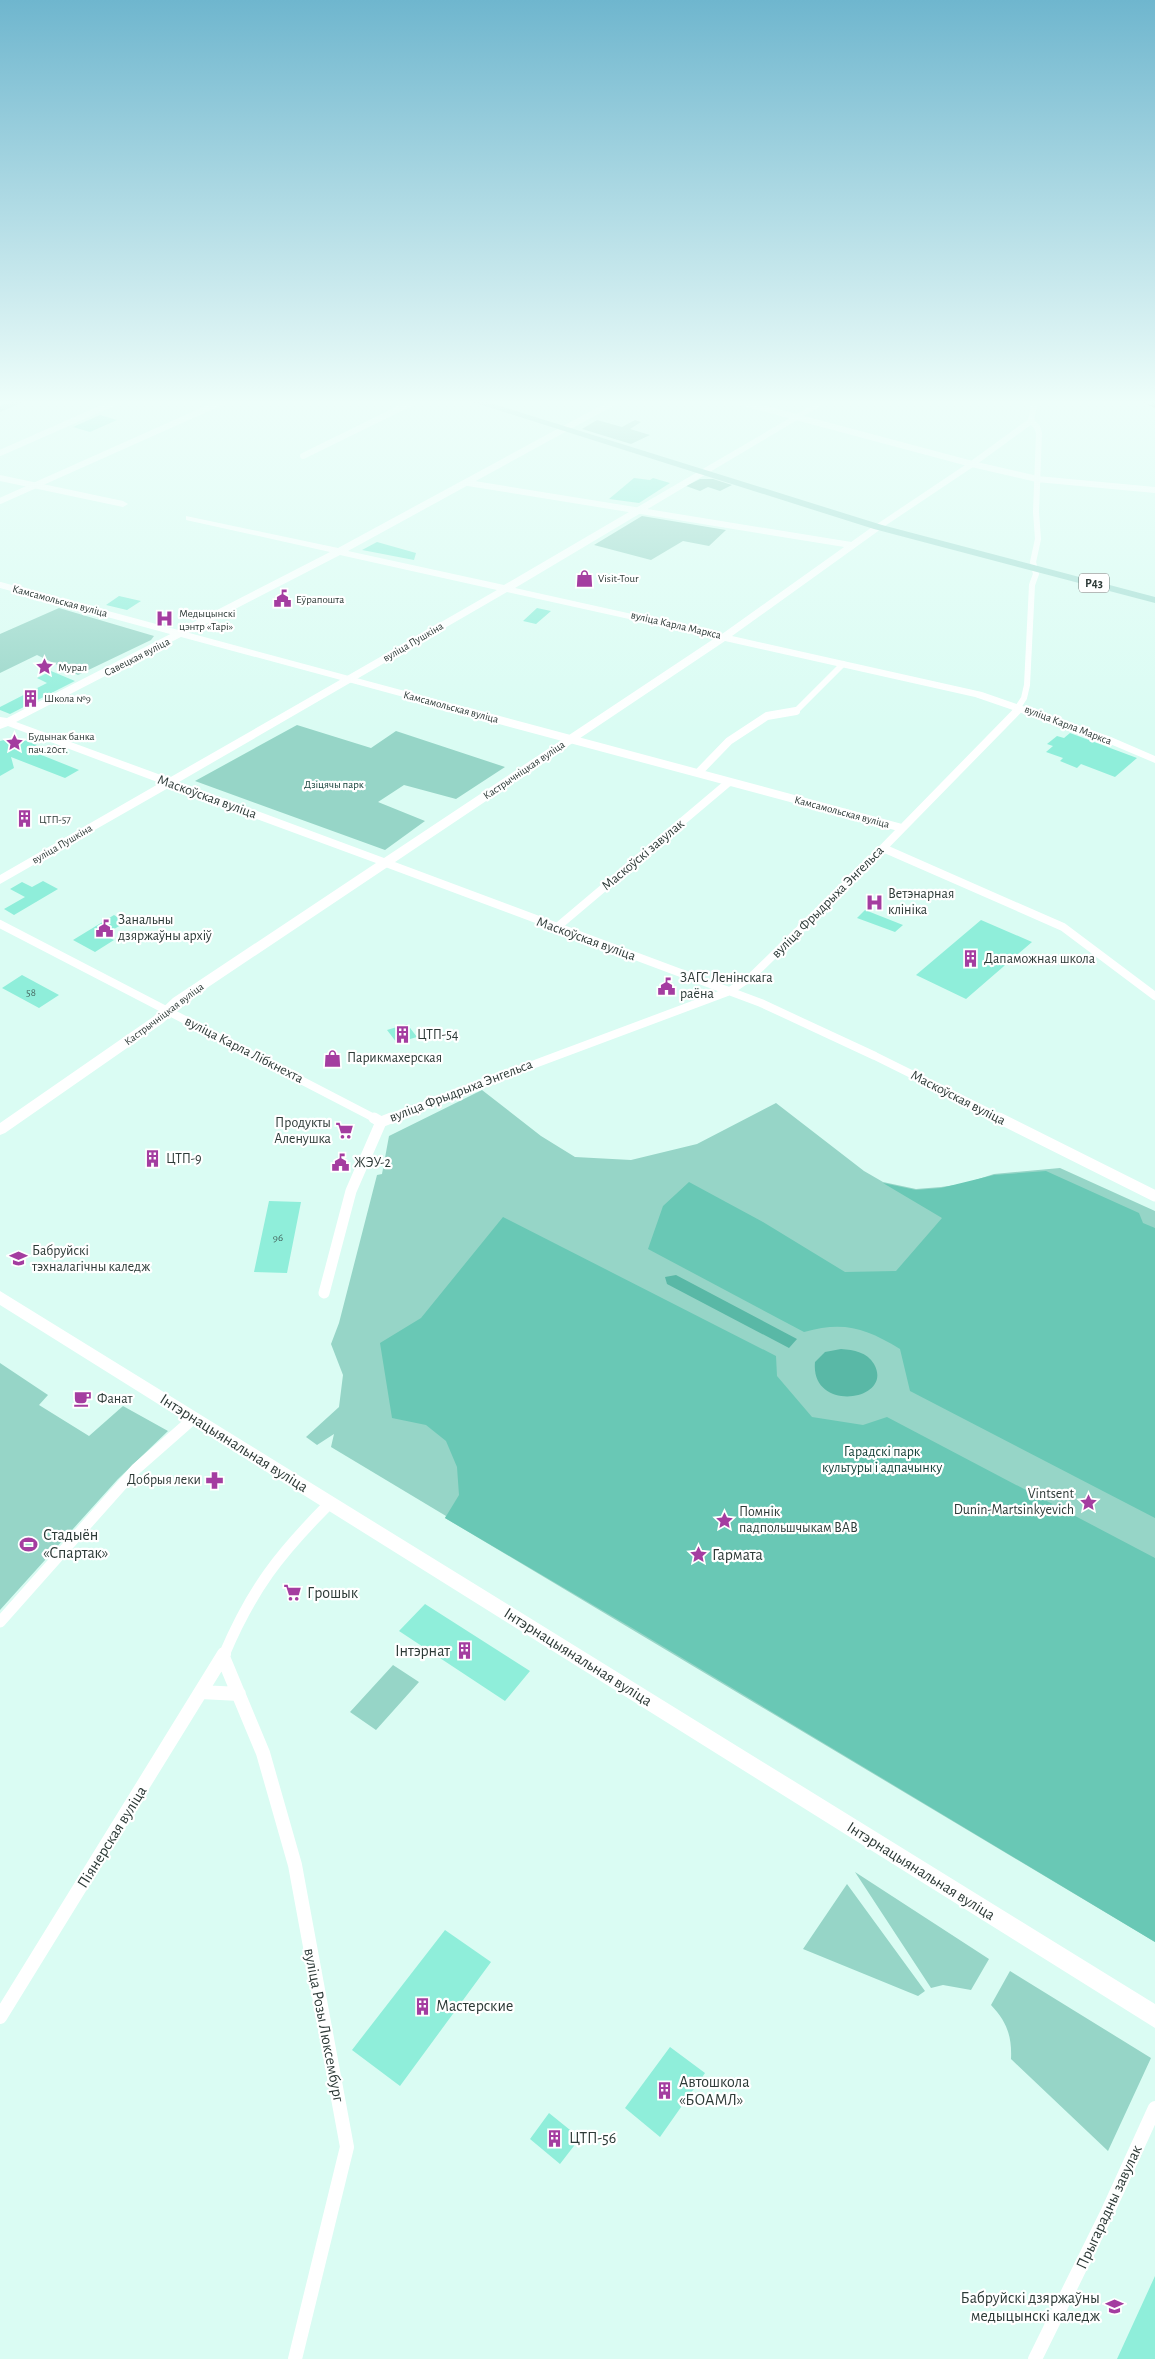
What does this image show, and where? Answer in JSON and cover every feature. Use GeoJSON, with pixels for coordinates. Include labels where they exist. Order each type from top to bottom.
{"type":"FeatureCollection","features":[{"type":"Feature","properties":{"kind":"main road","name":"Савецкая вуліца"},"geometry":{"type":"LineString","coordinates":[[2,723],[182,634],[415,511]]}},
{"type":"Feature","properties":{"kind":"main road","name":"вуліца Пушкіна"},"geometry":{"type":"LineString","coordinates":[[0,880],[508,588],[637,511]]}},
{"type":"Feature","properties":{"kind":"main road","name":"Р43"},"geometry":{"type":"LineString","coordinates":[[828,511],[878,527],[1155,600]]}},
{"type":"Feature","properties":{"kind":"main road","name":"вуліца Карла Маркса"},"geometry":{"type":"LineString","coordinates":[[190,518],[978,694],[1020,707],[1107,739],[1155,760]]}},
{"type":"Feature","properties":{"kind":"main road","name":"Кастрычніцкая вуліца"},"geometry":{"type":"LineString","coordinates":[[0,1130],[158,1020],[178,1001],[386,864],[724,636],[878,527]]}},
{"type":"Feature","properties":{"kind":"main road","name":"Маскоўская вуліца"},"geometry":{"type":"LineString","coordinates":[[2,723],[386,864]]}},
{"type":"Feature","properties":{"kind":"main road","name":"Інтэрнацыянальная вуліца"},"geometry":{"type":"LineString","coordinates":[[0,1297],[1155,2017]]}},
{"type":"Feature","properties":{"kind":"street"},"geometry":{"type":"LineString","coordinates":[[638,511],[851,546]]}},
{"type":"Feature","properties":{"kind":"street","name":"Кастрычніцкая вуліца"},"geometry":{"type":"LineString","coordinates":[[878,527],[902,511]]}},
{"type":"Feature","properties":{"kind":"street","name":"вуліца Фрыдрыха Энгельса"},"geometry":{"type":"LineString","coordinates":[[324,1293],[351,1191],[381,1122],[730,991],[752,976],[883,848],[1020,707],[1024,702],[1027,676],[1032,585],[1036,574],[1033,567],[1038,539],[1038,511]]}},
{"type":"Feature","properties":{"kind":"street","name":"Камсамольская вуліца"},"geometry":{"type":"LineString","coordinates":[[0,585],[902,828]]}},
{"type":"Feature","properties":{"kind":"street"},"geometry":{"type":"LineString","coordinates":[[698,773],[729,741],[767,716],[795,712],[843,664]]}},
{"type":"Feature","properties":{"kind":"street","name":"Маскоўскі завулак"},"geometry":{"type":"LineString","coordinates":[[556,928],[729,782]]}},
{"type":"Feature","properties":{"kind":"street","name":"Камсамольская вуліца"},"geometry":{"type":"LineString","coordinates":[[883,848],[1063,927],[1155,996]]}},
{"type":"Feature","properties":{"kind":"street","name":"Маскоўская вуліца"},"geometry":{"type":"LineString","coordinates":[[386,864],[730,991],[800,1020],[1155,1196]]}},
{"type":"Feature","properties":{"kind":"street","name":"вуліца Карла Лібкнехта"},"geometry":{"type":"LineString","coordinates":[[0,924],[381,1122]]}},
{"type":"Feature","properties":{"kind":"street"},"geometry":{"type":"LineString","coordinates":[[0,1622],[136,1468],[194,1418]]}},
{"type":"Feature","properties":{"kind":"street","name":"Піянерская вуліца"},"geometry":{"type":"LineString","coordinates":[[0,2017],[223,1657],[241,1614],[255,1590],[288,1546],[330,1503]]}},
{"type":"Feature","properties":{"kind":"street","name":"вуліца Розы Люксембург"},"geometry":{"type":"LineString","coordinates":[[223,1657],[263,1753],[295,1865],[347,2147],[298,2358]]}},
{"type":"Feature","properties":{"kind":"street"},"geometry":{"type":"LineString","coordinates":[[201,1692],[239,1694]]}},
{"type":"Feature","properties":{"kind":"street","name":"Прыгарадны завулак"},"geometry":{"type":"LineString","coordinates":[[1035,2359],[1108,2211],[1155,2108]]}},
{"type":"Feature","properties":{"kind":"green space"},"geometry":{"type":"Polygon","coordinates":[[[642,516],[726,530],[709,546],[683,541],[651,560],[594,545],[642,516]]]}},
{"type":"Feature","properties":{"kind":"green space"},"geometry":{"type":"Polygon","coordinates":[[[59,608],[154,636],[151,640],[78,675],[37,655],[0,673],[0,634],[59,608]]]}},
{"type":"Feature","properties":{"kind":"green space","name":"Дзіцячы парк"},"geometry":{"type":"Polygon","coordinates":[[[297,725],[371,748],[396,731],[505,767],[456,799],[404,785],[378,802],[425,821],[385,850],[195,781],[297,725]]]}},
{"type":"Feature","properties":{"kind":"green space","name":"Гарадскі парк культуры і адпачынку"},"geometry":{"type":"Polygon","coordinates":[[[482,1090],[541,1136],[575,1157],[631,1160],[697,1144],[776,1103],[864,1171],[883,1182],[916,1189],[963,1184],[994,1174],[1060,1168],[1155,1211],[1155,1942],[445,1518],[446,1516],[331,1447],[334,1434],[317,1445],[306,1437],[339,1407],[343,1375],[331,1344],[339,1323],[377,1175],[382,1174],[389,1136],[482,1090]]]}},
{"type":"Feature","properties":{"kind":"green space"},"geometry":{"type":"Polygon","coordinates":[[[1046,1171],[1139,1213],[1143,1223],[1155,1228],[1155,1518],[910,1391],[900,1349],[876,1336],[854,1328],[843,1327],[831,1327],[804,1332],[648,1249],[663,1206],[689,1182],[763,1222],[845,1272],[896,1271],[942,1218],[883,1183],[916,1190],[941,1188],[994,1175],[1046,1171]]]}},
{"type":"Feature","properties":{"kind":"green space"},"geometry":{"type":"Polygon","coordinates":[[[503,1217],[776,1356],[777,1376],[812,1417],[863,1425],[887,1417],[1155,1558],[1155,1942],[634,1629],[445,1518],[459,1495],[457,1467],[446,1441],[426,1425],[392,1418],[380,1343],[421,1318],[503,1217]]]}},
{"type":"Feature","properties":{"kind":"green space","name":"Стадыён «Спартак»"},"geometry":{"type":"Polygon","coordinates":[[[0,1363],[48,1395],[39,1405],[89,1436],[123,1406],[168,1431],[118,1479],[0,1610],[0,1363]]]}},
{"type":"Feature","properties":{"kind":"green space"},"geometry":{"type":"Polygon","coordinates":[[[393,1665],[419,1682],[376,1730],[350,1712],[393,1665]]]}},
{"type":"Feature","properties":{"kind":"green space"},"geometry":{"type":"Polygon","coordinates":[[[855,1872],[989,1959],[971,1990],[943,1985],[931,1988],[855,1872]]]}},
{"type":"Feature","properties":{"kind":"green space"},"geometry":{"type":"Polygon","coordinates":[[[847,1884],[925,1991],[918,1996],[803,1949],[847,1884]]]}},
{"type":"Feature","properties":{"kind":"green space"},"geometry":{"type":"Polygon","coordinates":[[[1010,1971],[1151,2058],[1108,2151],[1011,2059],[1011,2043],[1005,2023],[991,2005],[1010,1971]]]}},
{"type":"Feature","properties":{"kind":"shaded area"},"geometry":{"type":"Polygon","coordinates":[[[676,1275],[797,1339],[789,1348],[667,1284],[665,1277],[676,1275]]]}},
{"type":"Feature","properties":{"kind":"shaded area"},"geometry":{"type":"Polygon","coordinates":[[[841,1349],[864,1354],[871,1360],[877,1377],[873,1387],[863,1393],[850,1396],[837,1395],[825,1389],[817,1379],[815,1362],[825,1352],[841,1349]]]}},
{"type":"Feature","properties":{"kind":"building"},"geometry":{"type":"Polygon","coordinates":[[[377,542],[416,553],[414,560],[362,550],[377,542]]]}},
{"type":"Feature","properties":{"kind":"building"},"geometry":{"type":"Polygon","coordinates":[[[119,596],[141,601],[127,610],[106,605],[119,596]]]}},
{"type":"Feature","properties":{"kind":"building"},"geometry":{"type":"Polygon","coordinates":[[[537,608],[551,611],[536,624],[523,621],[537,608]]]}},
{"type":"Feature","properties":{"kind":"building","name":"Школа №9"},"geometry":{"type":"Polygon","coordinates":[[[51,671],[75,681],[10,714],[0,710],[0,707],[47,683],[37,678],[51,671]]]}},
{"type":"Feature","properties":{"kind":"building"},"geometry":{"type":"Polygon","coordinates":[[[1070,733],[1137,758],[1115,777],[1081,764],[1077,768],[1060,761],[1063,758],[1046,752],[1053,746],[1047,744],[1057,736],[1064,738],[1070,733]]]}},
{"type":"Feature","properties":{"kind":"building"},"geometry":{"type":"Polygon","coordinates":[[[16,737],[37,745],[29,750],[79,770],[65,778],[11,757],[14,768],[0,776],[0,741],[16,737]]]}},
{"type":"Feature","properties":{"kind":"building"},"geometry":{"type":"Polygon","coordinates":[[[43,881],[58,889],[14,915],[4,909],[25,897],[10,889],[22,882],[32,887],[43,881]]]}},
{"type":"Feature","properties":{"kind":"building"},"geometry":{"type":"Polygon","coordinates":[[[865,910],[903,925],[895,932],[857,918],[865,910]]]}},
{"type":"Feature","properties":{"kind":"building","name":"Занальны дзяржаўны архіў"},"geometry":{"type":"Polygon","coordinates":[[[114,915],[126,922],[104,935],[114,940],[95,952],[73,940],[114,915]]]}},
{"type":"Feature","properties":{"kind":"building","name":"Дапаможная школа"},"geometry":{"type":"Polygon","coordinates":[[[981,920],[1032,942],[966,999],[916,975],[981,920]]]}},
{"type":"Feature","properties":{"kind":"building"},"geometry":{"type":"Polygon","coordinates":[[[22,975],[59,995],[39,1008],[2,988],[22,975]]]}},
{"type":"Feature","properties":{"kind":"building","name":"ЦТП-54"},"geometry":{"type":"Polygon","coordinates":[[[407,1024],[417,1037],[397,1043],[387,1030],[407,1024]]]}},
{"type":"Feature","properties":{"kind":"building"},"geometry":{"type":"Polygon","coordinates":[[[269,1201],[301,1202],[287,1273],[254,1272],[269,1201]]]}},
{"type":"Feature","properties":{"kind":"building","name":"Інтэрнат"},"geometry":{"type":"Polygon","coordinates":[[[425,1604],[530,1671],[505,1701],[399,1631],[425,1604]]]}},
{"type":"Feature","properties":{"kind":"building","name":"Мастерские"},"geometry":{"type":"Polygon","coordinates":[[[445,1930],[491,1962],[400,2086],[352,2050],[445,1930]]]}},
{"type":"Feature","properties":{"kind":"building","name":"Автошкола «БОАМЛ»"},"geometry":{"type":"Polygon","coordinates":[[[670,2047],[705,2073],[660,2137],[625,2108],[670,2047]]]}},
{"type":"Feature","properties":{"kind":"building","name":"ЦТП-56"},"geometry":{"type":"Polygon","coordinates":[[[549,2113],[580,2138],[560,2164],[530,2139],[549,2113]]]}},
{"type":"Feature","properties":{"kind":"building"},"geometry":{"type":"Polygon","coordinates":[[[1155,2276],[1155,2359],[1117,2359],[1155,2276]]]}},
{"type":"Feature","properties":{"kind":"place","name":"Visit-Tour"},"geometry":{"type":"Point","coordinates":[584,578]}},
{"type":"Feature","properties":{"kind":"place","name":"Еўрапошта"},"geometry":{"type":"Point","coordinates":[282,599]}},
{"type":"Feature","properties":{"kind":"place","name":"Медыцынскі цэнтр «Тарі»"},"geometry":{"type":"Point","coordinates":[165,619]}},
{"type":"Feature","properties":{"kind":"place","name":"Мурал"},"geometry":{"type":"Point","coordinates":[44,667]}},
{"type":"Feature","properties":{"kind":"place","name":"Школа №9"},"geometry":{"type":"Point","coordinates":[30,698]}},
{"type":"Feature","properties":{"kind":"place","name":"Будынак банка пач.20ст."},"geometry":{"type":"Point","coordinates":[14,742]}},
{"type":"Feature","properties":{"kind":"place","name":"ЦТП-57"},"geometry":{"type":"Point","coordinates":[25,819]}},
{"type":"Feature","properties":{"kind":"place","name":"Ветэнарная клініка"},"geometry":{"type":"Point","coordinates":[874,902]}},
{"type":"Feature","properties":{"kind":"place","name":"Занальны дзяржаўны архіў"},"geometry":{"type":"Point","coordinates":[104,928]}},
{"type":"Feature","properties":{"kind":"place","name":"Дапаможная школа"},"geometry":{"type":"Point","coordinates":[970,959]}},
{"type":"Feature","properties":{"kind":"place","name":"ЗАГС Ленінскага раёна"},"geometry":{"type":"Point","coordinates":[666,986]}},
{"type":"Feature","properties":{"kind":"place","name":"ЦТП-54"},"geometry":{"type":"Point","coordinates":[403,1035]}},
{"type":"Feature","properties":{"kind":"place","name":"Парикмахерская"},"geometry":{"type":"Point","coordinates":[333,1058]}},
{"type":"Feature","properties":{"kind":"place","name":"Продукты Аленушка"},"geometry":{"type":"Point","coordinates":[345,1131]}},
{"type":"Feature","properties":{"kind":"place","name":"ЦТП-9"},"geometry":{"type":"Point","coordinates":[152,1159]}},
{"type":"Feature","properties":{"kind":"place","name":"ЖЭУ-2"},"geometry":{"type":"Point","coordinates":[340,1163]}},
{"type":"Feature","properties":{"kind":"place","name":"Бабруйскі тэхналагічны каледж"},"geometry":{"type":"Point","coordinates":[18,1259]}},
{"type":"Feature","properties":{"kind":"place","name":"Фанат"},"geometry":{"type":"Point","coordinates":[83,1399]}},
{"type":"Feature","properties":{"kind":"place","name":"Добрыя леки"},"geometry":{"type":"Point","coordinates":[215,1480]}},
{"type":"Feature","properties":{"kind":"place","name":"Vintsent Dunin-Martsinkyevich"},"geometry":{"type":"Point","coordinates":[1088,1502]}},
{"type":"Feature","properties":{"kind":"place","name":"Помнік падпольшчыкам ВАВ"},"geometry":{"type":"Point","coordinates":[725,1520]}},
{"type":"Feature","properties":{"kind":"place","name":"Стадыён «Спартак»"},"geometry":{"type":"Point","coordinates":[29,1544]}},
{"type":"Feature","properties":{"kind":"place","name":"Гармата"},"geometry":{"type":"Point","coordinates":[698,1555]}},
{"type":"Feature","properties":{"kind":"place","name":"Грошык"},"geometry":{"type":"Point","coordinates":[293,1593]}},
{"type":"Feature","properties":{"kind":"place","name":"Інтэрнат"},"geometry":{"type":"Point","coordinates":[464,1651]}},
{"type":"Feature","properties":{"kind":"place","name":"Мастерские"},"geometry":{"type":"Point","coordinates":[422,2006]}},
{"type":"Feature","properties":{"kind":"place","name":"Автошкола «БОАМЛ»"},"geometry":{"type":"Point","coordinates":[665,2091]}},
{"type":"Feature","properties":{"kind":"place","name":"ЦТП-56"},"geometry":{"type":"Point","coordinates":[555,2138]}},
{"type":"Feature","properties":{"kind":"place","name":"Бабруйскі дзяржаўны медыцынскі каледж"},"geometry":{"type":"Point","coordinates":[1114,2307]}}]}
